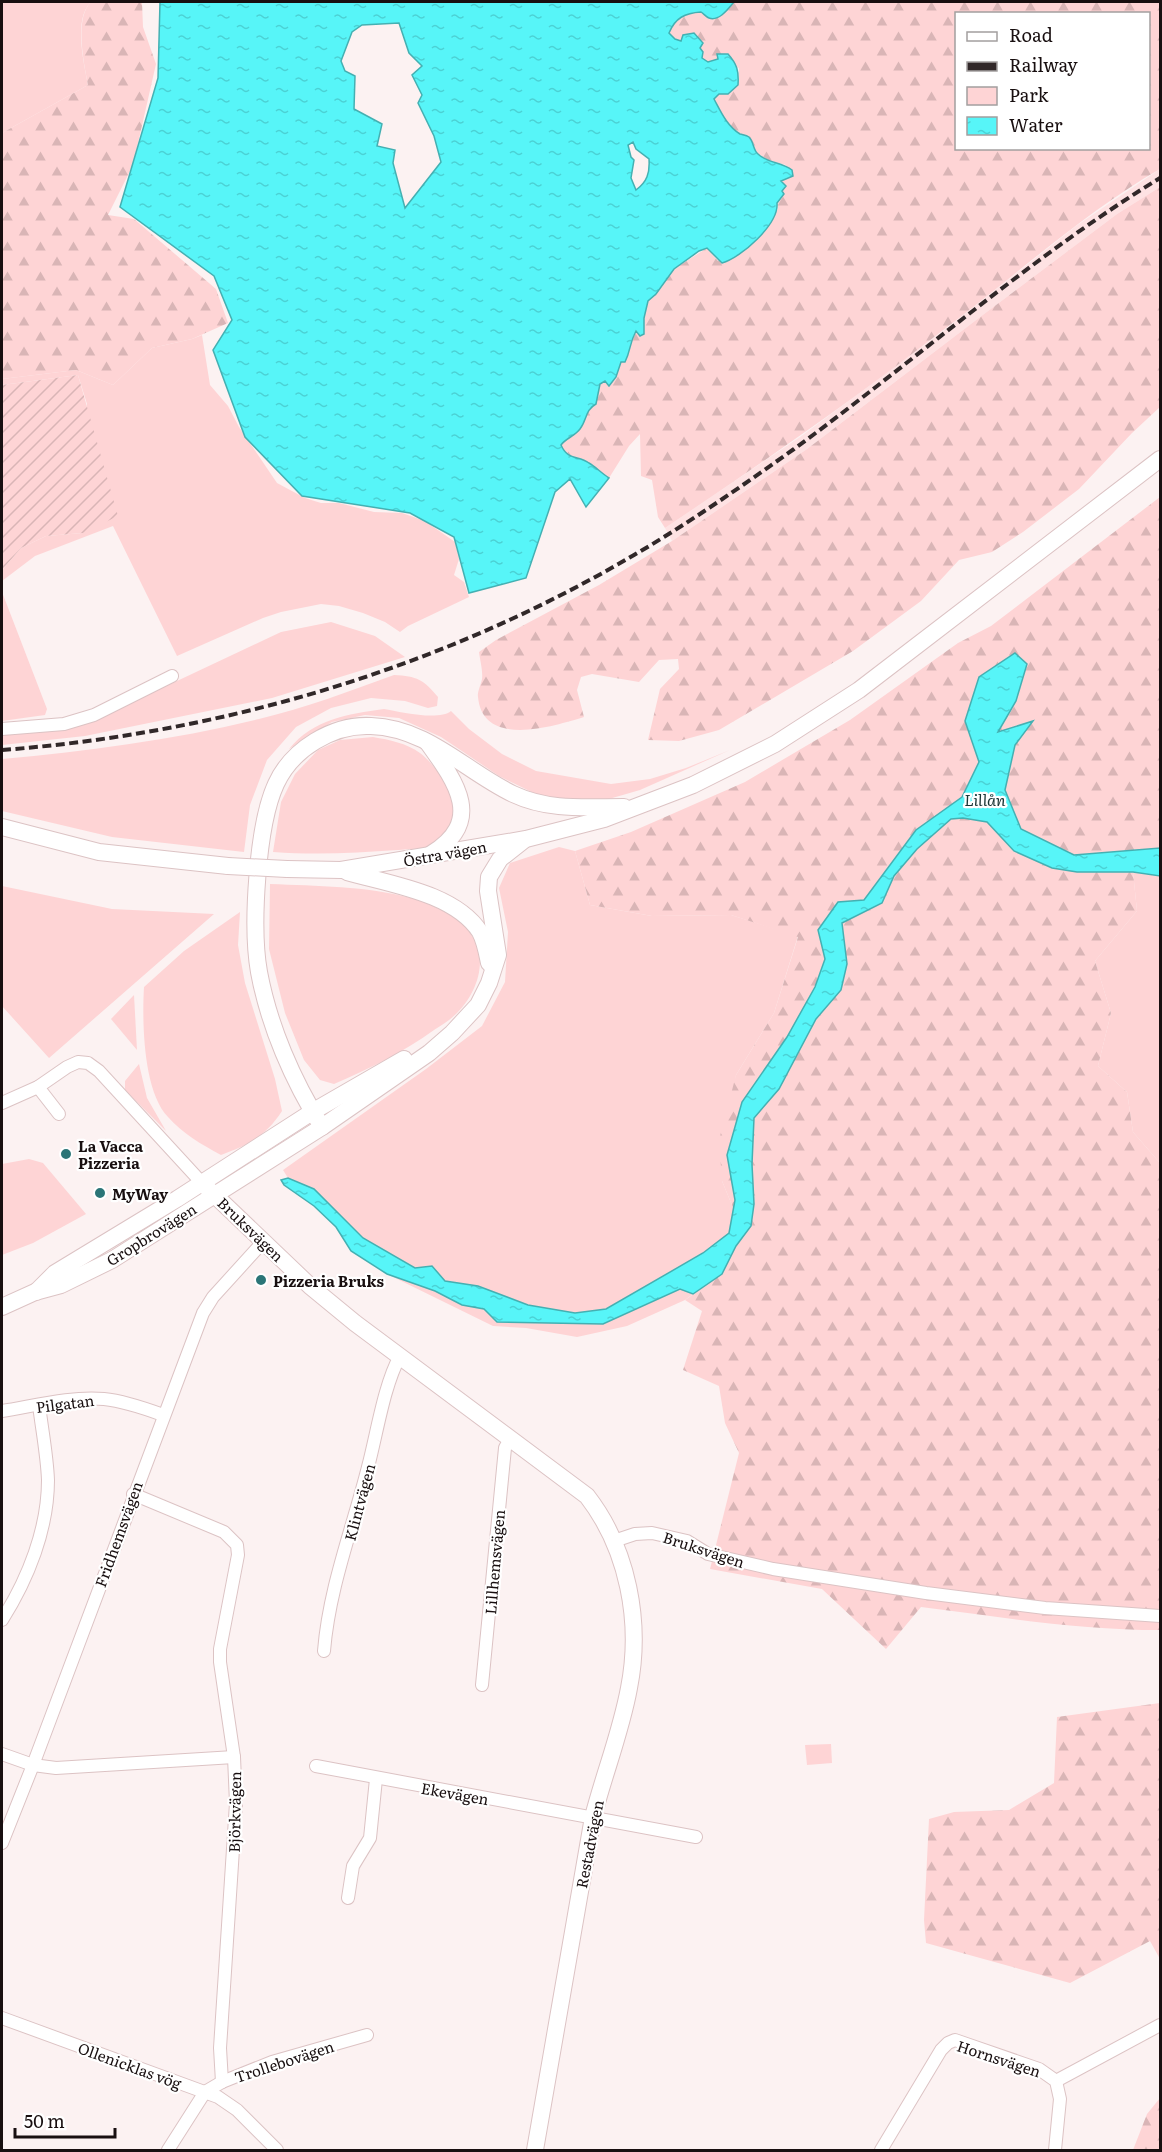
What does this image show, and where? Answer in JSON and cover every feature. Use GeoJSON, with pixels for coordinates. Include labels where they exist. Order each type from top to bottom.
{"type":"FeatureCollection","features":[{"type":"Feature","properties":{"kind":"street","name":"Östra vägen"},"geometry":{"type":"LineString","coordinates":[[2,827],[99,852],[228,866],[341,870],[526,839],[604,819],[693,784],[775,744],[859,690],[1161,459]]}},
{"type":"Feature","properties":{"kind":"street"},"geometry":{"type":"LineString","coordinates":[[2,729],[64,724],[94,715],[172,676]]}},
{"type":"Feature","properties":{"kind":"street"},"geometry":{"type":"LineString","coordinates":[[322,1127],[296,1082],[276,1030],[259,972],[255,929],[261,847],[270,801],[276,784],[292,760],[313,742],[332,732],[348,727],[385,727],[401,731],[446,751],[500,787],[539,803],[566,808],[637,806]]}},
{"type":"Feature","properties":{"kind":"street"},"geometry":{"type":"LineString","coordinates":[[427,743],[458,789],[461,802],[461,818],[452,839],[427,857]]}},
{"type":"Feature","properties":{"kind":"street"},"geometry":{"type":"LineString","coordinates":[[452,1033],[478,1005],[498,955],[488,891],[489,877],[500,859],[526,839]]}},
{"type":"Feature","properties":{"kind":"street"},"geometry":{"type":"LineString","coordinates":[[341,870],[440,900],[462,913],[480,933],[492,974]]}},
{"type":"Feature","properties":{"kind":"street","name":"Gropbrovägen"},"geometry":{"type":"LineString","coordinates":[[208,1188],[312,1112],[452,1033]]}},
{"type":"Feature","properties":{"kind":"street","name":"Gropbrovägen"},"geometry":{"type":"LineString","coordinates":[[2,1307],[35,1292],[55,1273],[322,1127],[429,1053],[452,1033]]}},
{"type":"Feature","properties":{"kind":"street"},"geometry":{"type":"LineString","coordinates":[[2,1103],[38,1087],[67,1066],[78,1062],[88,1063],[99,1071],[208,1188]]}},
{"type":"Feature","properties":{"kind":"street"},"geometry":{"type":"LineString","coordinates":[[38,1087],[59,1114]]}},
{"type":"Feature","properties":{"kind":"street","name":"Bruksvägen"},"geometry":{"type":"LineString","coordinates":[[208,1188],[310,1286],[355,1323],[587,1496],[606,1522],[614,1541],[635,1534],[652,1533],[687,1541],[708,1554],[773,1569],[926,1593],[1045,1608],[1161,1616]]}},
{"type":"Feature","properties":{"kind":"street","name":"Fridhemsvägen"},"geometry":{"type":"LineString","coordinates":[[2,1843],[203,1313],[213,1297],[263,1242]]}},
{"type":"Feature","properties":{"kind":"street","name":"Klintvägen"},"geometry":{"type":"LineString","coordinates":[[324,1651],[336,1587],[386,1396],[400,1356]]}},
{"type":"Feature","properties":{"kind":"street","name":"Pilgatan"},"geometry":{"type":"LineString","coordinates":[[2,1411],[88,1398],[133,1405],[163,1415]]}},
{"type":"Feature","properties":{"kind":"street"},"geometry":{"type":"LineString","coordinates":[[2,1620],[24,1580],[35,1550],[46,1504],[48,1480],[39,1405]]}},
{"type":"Feature","properties":{"kind":"street","name":"Lillhemsvägen"},"geometry":{"type":"LineString","coordinates":[[482,1685],[505,1448],[510,1439]]}},
{"type":"Feature","properties":{"kind":"street","name":"Björkvägen"},"geometry":{"type":"LineString","coordinates":[[134,1494],[224,1532],[237,1545],[238,1555],[222,1639],[220,1662],[234,1757],[236,1803],[220,2048],[222,2082]]}},
{"type":"Feature","properties":{"kind":"street","name":"Restadvägen"},"geometry":{"type":"LineString","coordinates":[[535,2151],[593,1817],[624,1708],[634,1652],[630,1598],[614,1541]]}},
{"type":"Feature","properties":{"kind":"street"},"geometry":{"type":"LineString","coordinates":[[2,1754],[33,1765],[56,1768],[234,1757]]}},
{"type":"Feature","properties":{"kind":"street","name":"Ekevägen"},"geometry":{"type":"LineString","coordinates":[[316,1766],[696,1837]]}},
{"type":"Feature","properties":{"kind":"street"},"geometry":{"type":"LineString","coordinates":[[348,1898],[355,1860],[370,1838],[376,1779]]}},
{"type":"Feature","properties":{"kind":"street","name":"Ollenicklas vög"},"geometry":{"type":"LineString","coordinates":[[2,2018],[218,2097],[237,2110],[277,2151]]}},
{"type":"Feature","properties":{"kind":"street","name":"Hornsvägen"},"geometry":{"type":"LineString","coordinates":[[881,2151],[941,2050],[948,2043],[956,2040],[1039,2069],[1056,2081],[1161,2025]]}},
{"type":"Feature","properties":{"kind":"street","name":"Trollebovägen"},"geometry":{"type":"LineString","coordinates":[[205,2092],[222,2082],[272,2062],[367,2035]]}},
{"type":"Feature","properties":{"kind":"street"},"geometry":{"type":"LineString","coordinates":[[1055,2151],[1060,2099],[1056,2081]]}},
{"type":"Feature","properties":{"kind":"street"},"geometry":{"type":"LineString","coordinates":[[168,2151],[205,2092]]}},
{"type":"Feature","properties":{"kind":"shaded area"},"geometry":{"type":"Polygon","coordinates":[[[1160,169],[1160,187],[1117,214],[807,449],[672,541],[665,528],[800,437],[942,332],[1076,226],[1160,169]]]}},
{"type":"Feature","properties":{"kind":"green space"},"geometry":{"type":"Polygon","coordinates":[[[2,2],[91,2],[82,19],[81,30],[82,54],[88,85],[2,133],[2,2]]]}},
{"type":"Feature","properties":{"kind":"green space"},"geometry":{"type":"Polygon","coordinates":[[[91,2],[142,2],[143,27],[156,64],[133,165],[108,215],[134,219],[216,289],[228,323],[192,339],[152,348],[113,385],[76,370],[2,379],[2,133],[88,85],[82,30],[86,9],[91,2]]]}},
{"type":"Feature","properties":{"kind":"green space"},"geometry":{"type":"Polygon","coordinates":[[[734,2],[1160,2],[1160,169],[1076,226],[840,407],[665,528],[658,517],[652,480],[641,476],[640,434],[629,446],[609,478],[594,466],[567,453],[561,445],[582,426],[588,412],[596,404],[600,384],[616,377],[637,331],[644,334],[644,318],[648,301],[674,269],[707,248],[718,261],[774,214],[778,209],[777,203],[783,195],[780,181],[786,165],[768,160],[757,153],[753,143],[727,124],[714,99],[738,85],[739,68],[718,59],[708,62],[702,58],[703,52],[689,34],[683,35],[682,41],[675,39],[669,33],[674,24],[685,15],[701,12],[709,18],[725,12],[734,2]]]}},
{"type":"Feature","properties":{"kind":"green space"},"geometry":{"type":"Polygon","coordinates":[[[1160,187],[1160,407],[1079,489],[1023,532],[992,552],[959,560],[921,601],[853,651],[719,730],[679,741],[648,740],[660,689],[679,669],[678,659],[659,660],[639,682],[592,674],[581,677],[577,690],[584,717],[571,721],[539,728],[506,729],[492,723],[483,713],[478,695],[482,681],[479,652],[496,640],[599,585],[672,541],[807,449],[1117,214],[1160,187]]]}},
{"type":"Feature","properties":{"kind":"green space"},"geometry":{"type":"Polygon","coordinates":[[[202,335],[210,385],[228,406],[239,427],[277,483],[305,498],[321,503],[339,503],[374,512],[402,513],[425,521],[455,542],[459,559],[454,575],[464,582],[469,597],[400,632],[385,622],[339,606],[321,604],[281,612],[177,656],[113,526],[35,556],[2,581],[2,570],[21,548],[46,536],[83,533],[87,404],[78,375],[2,385],[2,379],[76,370],[113,385],[152,348],[202,335]]]}},
{"type":"Feature","properties":{"kind":"green space"},"geometry":{"type":"Polygon","coordinates":[[[78,375],[118,516],[83,533],[46,536],[21,548],[2,570],[2,385],[78,375]]]}},
{"type":"Feature","properties":{"kind":"green space"},"geometry":{"type":"Polygon","coordinates":[[[1160,497],[1160,848],[1074,855],[1021,829],[1005,790],[1015,745],[1032,722],[997,733],[1016,701],[965,721],[979,762],[962,797],[916,830],[864,900],[838,902],[818,930],[825,959],[815,987],[787,1037],[742,1102],[727,1155],[735,1200],[734,1210],[722,1181],[719,1140],[736,1075],[774,1013],[798,937],[731,915],[652,916],[590,905],[575,851],[631,832],[745,782],[850,720],[958,643],[991,626],[1160,497]]]}},
{"type":"Feature","properties":{"kind":"green space"},"geometry":{"type":"Polygon","coordinates":[[[2,592],[47,709],[45,715],[2,721],[2,592]]]}},
{"type":"Feature","properties":{"kind":"green space"},"geometry":{"type":"Polygon","coordinates":[[[331,622],[375,636],[405,657],[272,698],[85,736],[2,745],[2,733],[60,730],[90,722],[281,632],[331,622]]]}},
{"type":"Feature","properties":{"kind":"green space"},"geometry":{"type":"Polygon","coordinates":[[[394,675],[409,676],[424,683],[438,697],[437,706],[428,708],[405,701],[371,698],[331,708],[296,727],[267,760],[250,805],[244,852],[112,837],[2,811],[2,759],[131,744],[195,733],[293,710],[394,675]]]}},
{"type":"Feature","properties":{"kind":"green space"},"geometry":{"type":"Polygon","coordinates":[[[384,709],[429,716],[451,711],[469,729],[502,754],[536,771],[611,784],[650,779],[686,768],[730,750],[640,790],[602,801],[548,800],[499,776],[441,737],[399,718],[365,715],[332,722],[289,749],[320,724],[344,716],[384,709]]]}},
{"type":"Feature","properties":{"kind":"green space"},"geometry":{"type":"Polygon","coordinates":[[[373,737],[398,742],[415,750],[438,773],[446,786],[454,813],[452,826],[446,837],[434,845],[416,849],[336,853],[273,852],[281,802],[295,774],[318,750],[340,740],[373,737]]]}},
{"type":"Feature","properties":{"kind":"green space"},"geometry":{"type":"Polygon","coordinates":[[[963,818],[988,822],[1014,851],[1077,872],[1133,872],[1137,911],[1095,961],[1111,1013],[1098,1066],[1127,1092],[1133,1132],[1160,1163],[1160,1630],[1070,1625],[921,1607],[886,1649],[822,1589],[710,1569],[739,1453],[725,1423],[719,1386],[683,1370],[702,1311],[685,1300],[722,1274],[736,1246],[751,1226],[754,1204],[752,1164],[754,1118],[779,1089],[816,1019],[841,989],[847,964],[842,923],[882,903],[894,876],[917,849],[951,819],[963,818]]]}},
{"type":"Feature","properties":{"kind":"green space"},"geometry":{"type":"Polygon","coordinates":[[[559,847],[575,851],[590,905],[652,916],[731,915],[798,936],[774,1013],[736,1075],[722,1181],[734,1210],[729,1233],[703,1253],[606,1309],[575,1313],[528,1305],[478,1286],[445,1281],[432,1267],[416,1268],[363,1238],[314,1189],[288,1178],[283,1170],[426,1069],[482,1026],[505,982],[508,932],[499,888],[510,863],[559,847]]]}},
{"type":"Feature","properties":{"kind":"green space"},"geometry":{"type":"Polygon","coordinates":[[[1133,872],[1160,876],[1160,1163],[1133,1132],[1127,1092],[1098,1066],[1111,1013],[1095,961],[1137,911],[1133,872]]]}},
{"type":"Feature","properties":{"kind":"green space"},"geometry":{"type":"Polygon","coordinates":[[[270,884],[377,891],[424,902],[453,916],[465,926],[478,949],[480,969],[474,988],[463,1006],[449,1020],[398,1053],[334,1084],[320,1080],[304,1060],[285,1013],[269,949],[270,884]]]}},
{"type":"Feature","properties":{"kind":"green space"},"geometry":{"type":"Polygon","coordinates":[[[2,886],[112,909],[214,914],[49,1058],[2,1006],[2,886]]]}},
{"type":"Feature","properties":{"kind":"green space"},"geometry":{"type":"Polygon","coordinates":[[[240,912],[238,945],[245,983],[275,1079],[282,1111],[256,1139],[221,1155],[180,1129],[168,1117],[153,1090],[144,1036],[144,987],[184,951],[240,912]]]}},
{"type":"Feature","properties":{"kind":"green space"},"geometry":{"type":"Polygon","coordinates":[[[134,995],[137,1050],[111,1019],[134,995]]]}},
{"type":"Feature","properties":{"kind":"green space"},"geometry":{"type":"Polygon","coordinates":[[[139,1064],[147,1098],[166,1131],[125,1090],[125,1081],[139,1064]]]}},
{"type":"Feature","properties":{"kind":"green space"},"geometry":{"type":"Polygon","coordinates":[[[29,1159],[43,1163],[86,1214],[33,1243],[2,1255],[2,1164],[29,1159]]]}},
{"type":"Feature","properties":{"kind":"green space"},"geometry":{"type":"Polygon","coordinates":[[[387,1274],[435,1291],[462,1305],[484,1309],[497,1322],[603,1324],[680,1289],[693,1294],[685,1300],[627,1326],[577,1337],[526,1328],[493,1326],[387,1274]]]}},
{"type":"Feature","properties":{"kind":"green space"},"geometry":{"type":"Polygon","coordinates":[[[1160,1703],[1160,1959],[1150,1941],[1070,1983],[926,1943],[924,1920],[929,1819],[954,1812],[1009,1810],[1054,1783],[1057,1717],[1160,1703]]]}},
{"type":"Feature","properties":{"kind":"green space"},"geometry":{"type":"Polygon","coordinates":[[[831,1744],[832,1763],[807,1765],[805,1745],[831,1744]]]}},
{"type":"Feature","properties":{"kind":"green space"},"geometry":{"type":"Polygon","coordinates":[[[1160,2098],[1160,2150],[1133,2150],[1147,2114],[1160,2098]]]}},
{"type":"Feature","properties":{"kind":"water"},"geometry":{"type":"Polygon","coordinates":[[[160,2],[734,2],[723,14],[713,19],[701,12],[685,15],[674,24],[669,33],[681,41],[683,35],[694,33],[703,43],[700,48],[703,52],[702,58],[708,62],[718,59],[717,54],[728,54],[737,68],[738,85],[728,94],[719,94],[714,99],[719,109],[731,127],[749,137],[758,154],[788,167],[792,170],[793,176],[781,181],[786,186],[782,191],[784,194],[777,203],[772,221],[748,247],[722,263],[707,248],[699,251],[674,269],[648,301],[644,318],[644,334],[640,336],[636,331],[627,358],[625,362],[621,362],[616,377],[609,386],[605,381],[600,384],[596,404],[588,412],[582,426],[561,445],[567,453],[594,466],[609,478],[586,507],[570,479],[555,492],[526,578],[469,593],[454,537],[410,513],[302,496],[245,437],[213,350],[232,320],[214,276],[120,207],[158,78],[160,2]],[[399,23],[362,25],[352,32],[341,61],[345,71],[355,76],[354,109],[382,124],[377,146],[395,150],[393,163],[405,208],[441,162],[434,136],[418,103],[422,95],[412,75],[422,66],[409,53],[399,23]],[[633,142],[628,145],[634,160],[631,178],[636,190],[647,177],[649,159],[636,149],[633,142]]]}},
{"type":"Feature","properties":{"kind":"water","name":"Lillån"},"geometry":{"type":"Polygon","coordinates":[[[1015,653],[1027,664],[1016,701],[998,732],[1033,721],[1015,745],[1005,790],[1021,829],[1074,855],[1160,848],[1160,876],[1133,872],[1077,872],[1052,868],[1014,851],[987,822],[963,818],[951,819],[917,849],[894,876],[882,903],[842,923],[847,964],[841,990],[816,1019],[779,1089],[754,1118],[752,1164],[754,1204],[751,1226],[736,1246],[722,1274],[693,1294],[680,1289],[603,1324],[497,1322],[484,1309],[462,1305],[435,1291],[387,1274],[351,1251],[336,1227],[314,1206],[284,1185],[281,1180],[288,1178],[314,1189],[363,1238],[415,1268],[432,1266],[445,1281],[478,1286],[528,1305],[575,1313],[606,1309],[703,1253],[729,1233],[735,1200],[727,1155],[742,1102],[787,1037],[815,987],[825,959],[818,930],[838,902],[864,900],[916,830],[962,797],[979,762],[965,721],[979,677],[1015,653]]]}},
{"type":"Feature","properties":{"kind":"railway"},"geometry":{"type":"LineString","coordinates":[[2,750],[85,741],[167,728],[249,711],[408,662],[485,631],[561,595],[655,543],[755,477],[840,415],[1066,241],[1160,178]]}},
{"type":"Feature","properties":{"kind":"place","name":"La Vacca Pizzeria"},"geometry":{"type":"Point","coordinates":[66,1154]}},
{"type":"Feature","properties":{"kind":"place","name":"MyWay"},"geometry":{"type":"Point","coordinates":[100,1193]}},
{"type":"Feature","properties":{"kind":"place","name":"Pizzeria Bruks"},"geometry":{"type":"Point","coordinates":[261,1280]}}]}
